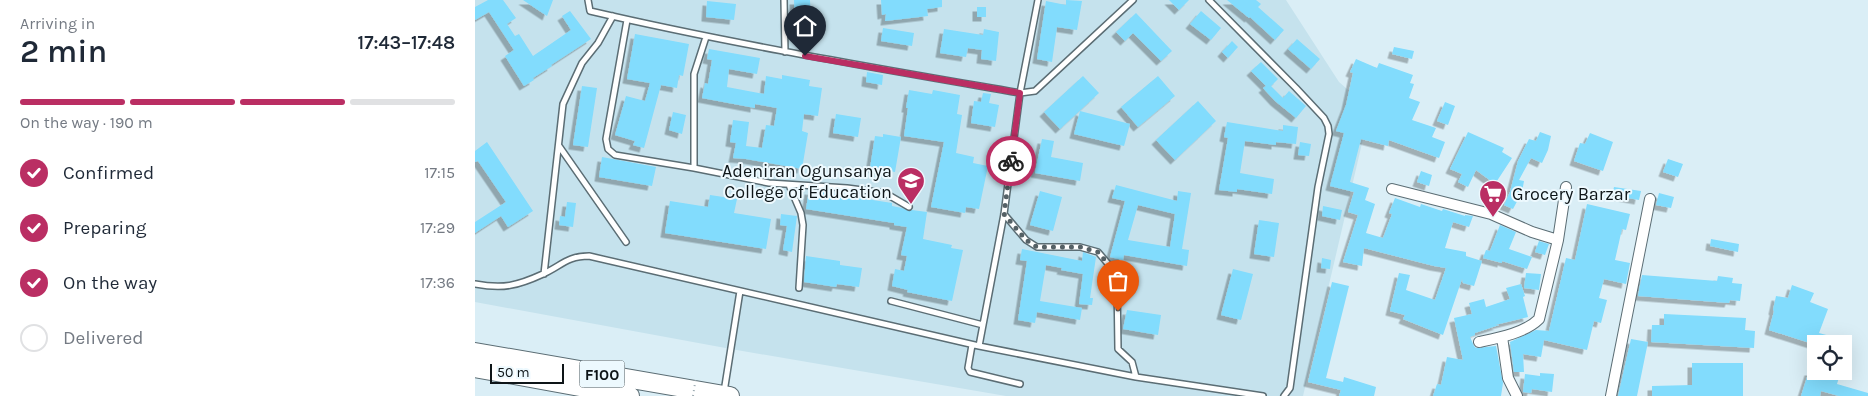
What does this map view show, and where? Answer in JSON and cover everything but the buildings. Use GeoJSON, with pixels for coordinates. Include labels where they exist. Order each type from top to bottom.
{"type":"FeatureCollection","features":[{"type":"Feature","properties":{"kind":"highway","name":"F100"},"geometry":{"type":"LineString","coordinates":[[475,352],[727,396]]}},
{"type":"Feature","properties":{"kind":"highway","name":"F100"},"geometry":{"type":"LineString","coordinates":[[475,368],[629,396]]}},
{"type":"Feature","properties":{"kind":"street"},"geometry":{"type":"LineString","coordinates":[[1479,342],[1502,337],[1534,324],[1539,319],[1558,240],[1566,187]]}},
{"type":"Feature","properties":{"kind":"street"},"geometry":{"type":"LineString","coordinates":[[1392,189],[1491,214],[1532,232],[1558,240]]}},
{"type":"Feature","properties":{"kind":"street"},"geometry":{"type":"LineString","coordinates":[[1611,396],[1650,199]]}},
{"type":"Feature","properties":{"kind":"street"},"geometry":{"type":"LineString","coordinates":[[1502,337],[1508,378],[1517,396]]}},
{"type":"Feature","properties":{"kind":"lane"},"geometry":{"type":"LineString","coordinates":[[588,0],[590,11],[627,20],[785,52],[1020,93],[1035,91],[1133,0]]}},
{"type":"Feature","properties":{"kind":"lane"},"geometry":{"type":"LineString","coordinates":[[784,0],[785,52]]}},
{"type":"Feature","properties":{"kind":"lane"},"geometry":{"type":"LineString","coordinates":[[979,346],[1004,214],[1020,93],[1038,0]]}},
{"type":"Feature","properties":{"kind":"lane"},"geometry":{"type":"LineString","coordinates":[[1209,0],[1296,88],[1324,118],[1328,126],[1329,134],[1318,187],[1290,388],[1284,396]]}},
{"type":"Feature","properties":{"kind":"lane"},"geometry":{"type":"LineString","coordinates":[[544,274],[563,104],[582,63],[598,43],[613,16]]}},
{"type":"Feature","properties":{"kind":"lane"},"geometry":{"type":"LineString","coordinates":[[627,20],[606,139],[608,149],[615,155],[769,183],[847,188],[885,193],[909,207]]}},
{"type":"Feature","properties":{"kind":"lane"},"geometry":{"type":"LineString","coordinates":[[694,168],[694,74],[706,37]]}},
{"type":"Feature","properties":{"kind":"lane"},"geometry":{"type":"LineString","coordinates":[[559,146],[626,242]]}},
{"type":"Feature","properties":{"kind":"lane"},"geometry":{"type":"LineString","coordinates":[[789,185],[801,213],[803,224],[799,288]]}},
{"type":"Feature","properties":{"kind":"lane"},"geometry":{"type":"LineString","coordinates":[[1004,214],[1026,240],[1037,247],[1080,247],[1098,252],[1109,265],[1117,282],[1118,349],[1132,362],[1135,377]]}},
{"type":"Feature","properties":{"kind":"lane"},"geometry":{"type":"LineString","coordinates":[[475,284],[493,288],[509,287],[544,274],[568,259],[576,256],[589,256],[972,345],[1225,393],[1263,396]]}},
{"type":"Feature","properties":{"kind":"lane"},"geometry":{"type":"LineString","coordinates":[[727,396],[740,291]]}},
{"type":"Feature","properties":{"kind":"lane"},"geometry":{"type":"LineString","coordinates":[[891,300],[983,325]]}},
{"type":"Feature","properties":{"kind":"lane"},"geometry":{"type":"LineString","coordinates":[[972,345],[970,372],[1020,384]]}},
{"type":"Feature","properties":{"kind":"path"},"geometry":{"type":"LineString","coordinates":[[693,396],[696,376]]}},
{"type":"Feature","properties":{"kind":"shaded area","name":"Adeniran Ogunsanya College of Education"},"geometry":{"type":"Polygon","coordinates":[[[475,0],[1286,0],[1339,82],[1370,109],[1303,396],[1006,396],[731,349],[475,302],[475,0]]]}},
{"type":"Feature","properties":{"kind":"way so far"},"geometry":{"type":"LineString","coordinates":[[1011,161],[1004,214],[1026,240],[1037,247],[1080,247],[1098,252],[1109,265],[1117,282],[1118,311]]}},
{"type":"Feature","properties":{"kind":"place","name":"Adeniran Ogunsanya College of Education"},"geometry":{"type":"Point","coordinates":[911,205]}},
{"type":"Feature","properties":{"kind":"place","name":"Grocery Barzar"},"geometry":{"type":"Point","coordinates":[1493,218]}},
{"type":"Feature","properties":{"kind":"route"},"geometry":{"type":"LineString","coordinates":[[805,56],[1020,93],[1011,161]]}}]}
